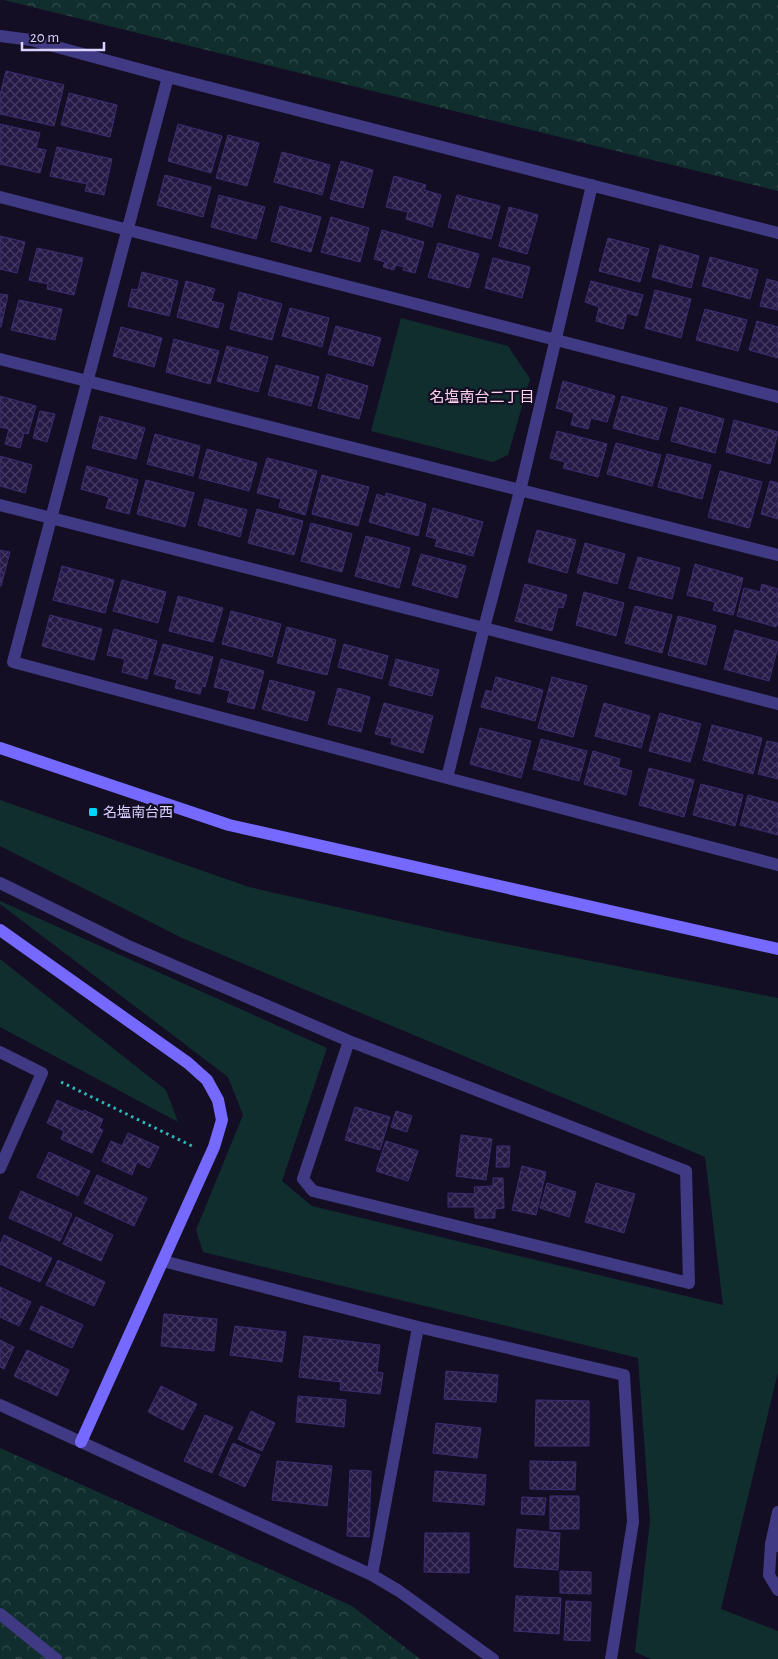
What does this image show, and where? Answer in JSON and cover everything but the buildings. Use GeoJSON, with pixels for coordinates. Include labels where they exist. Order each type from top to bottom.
{"type":"FeatureCollection","features":[{"type":"Feature","properties":{"kind":"street"},"geometry":{"type":"LineString","coordinates":[[0,36],[31,40],[168,77],[778,232]]}},
{"type":"Feature","properties":{"kind":"street"},"geometry":{"type":"LineString","coordinates":[[168,77],[13,662],[778,865]]}},
{"type":"Feature","properties":{"kind":"street"},"geometry":{"type":"LineString","coordinates":[[448,778],[484,628],[520,491],[592,185]]}},
{"type":"Feature","properties":{"kind":"street"},"geometry":{"type":"LineString","coordinates":[[0,197],[778,397]]}},
{"type":"Feature","properties":{"kind":"street"},"geometry":{"type":"LineString","coordinates":[[0,359],[778,555]]}},
{"type":"Feature","properties":{"kind":"street"},"geometry":{"type":"LineString","coordinates":[[0,505],[778,704]]}},
{"type":"Feature","properties":{"kind":"street"},"geometry":{"type":"LineString","coordinates":[[0,748],[229,825],[778,949]]}},
{"type":"Feature","properties":{"kind":"street"},"geometry":{"type":"LineString","coordinates":[[0,883],[126,945],[349,1041],[686,1171],[689,1283],[313,1191],[303,1179],[349,1041]]}},
{"type":"Feature","properties":{"kind":"street"},"geometry":{"type":"LineString","coordinates":[[0,930],[188,1063],[207,1080],[218,1100],[222,1120],[210,1154],[81,1442]]}},
{"type":"Feature","properties":{"kind":"street"},"geometry":{"type":"LineString","coordinates":[[0,1052],[42,1073],[0,1168]]}},
{"type":"Feature","properties":{"kind":"street"},"geometry":{"type":"LineString","coordinates":[[163,1261],[418,1327],[624,1375],[634,1522],[611,1659]]}},
{"type":"Feature","properties":{"kind":"street"},"geometry":{"type":"LineString","coordinates":[[372,1575],[418,1327]]}},
{"type":"Feature","properties":{"kind":"street"},"geometry":{"type":"LineString","coordinates":[[0,1405],[372,1575],[399,1591],[493,1659]]}},
{"type":"Feature","properties":{"kind":"street"},"geometry":{"type":"LineString","coordinates":[[778,1512],[769,1575],[778,1590]]}},
{"type":"Feature","properties":{"kind":"street"},"geometry":{"type":"LineString","coordinates":[[0,1614],[56,1659]]}},
{"type":"Feature","properties":{"kind":"path"},"geometry":{"type":"LineString","coordinates":[[42,1073],[210,1154]]}},
{"type":"Feature","properties":{"kind":"green space"},"geometry":{"type":"Polygon","coordinates":[[[4,0],[778,0],[778,191],[4,0]]]}},
{"type":"Feature","properties":{"kind":"green space"},"geometry":{"type":"Polygon","coordinates":[[[401,318],[508,346],[530,379],[508,455],[493,462],[371,431],[401,318]]]}},
{"type":"Feature","properties":{"kind":"green space"},"geometry":{"type":"Polygon","coordinates":[[[0,800],[249,887],[465,936],[778,998],[778,1372],[721,1609],[778,1631],[778,1659],[651,1659],[635,1652],[650,1521],[638,1358],[203,1252],[196,1230],[243,1115],[228,1077],[0,904],[0,901],[327,1048],[282,1181],[312,1206],[723,1305],[705,1157],[182,938],[0,846],[0,800]]]}},
{"type":"Feature","properties":{"kind":"green space"},"geometry":{"type":"Polygon","coordinates":[[[0,959],[166,1090],[178,1122],[0,1027],[0,959]]]}},
{"type":"Feature","properties":{"kind":"green space"},"geometry":{"type":"Polygon","coordinates":[[[0,1448],[352,1606],[420,1659],[0,1659],[0,1448]]]}},
{"type":"Feature","properties":{"kind":"place","name":"名塩南台西"},"geometry":{"type":"Point","coordinates":[93,812]}},
{"type":"Feature","properties":{"kind":"district","name":"名塩南台二丁目"},"geometry":{"type":"Point","coordinates":[482,397]}}]}
